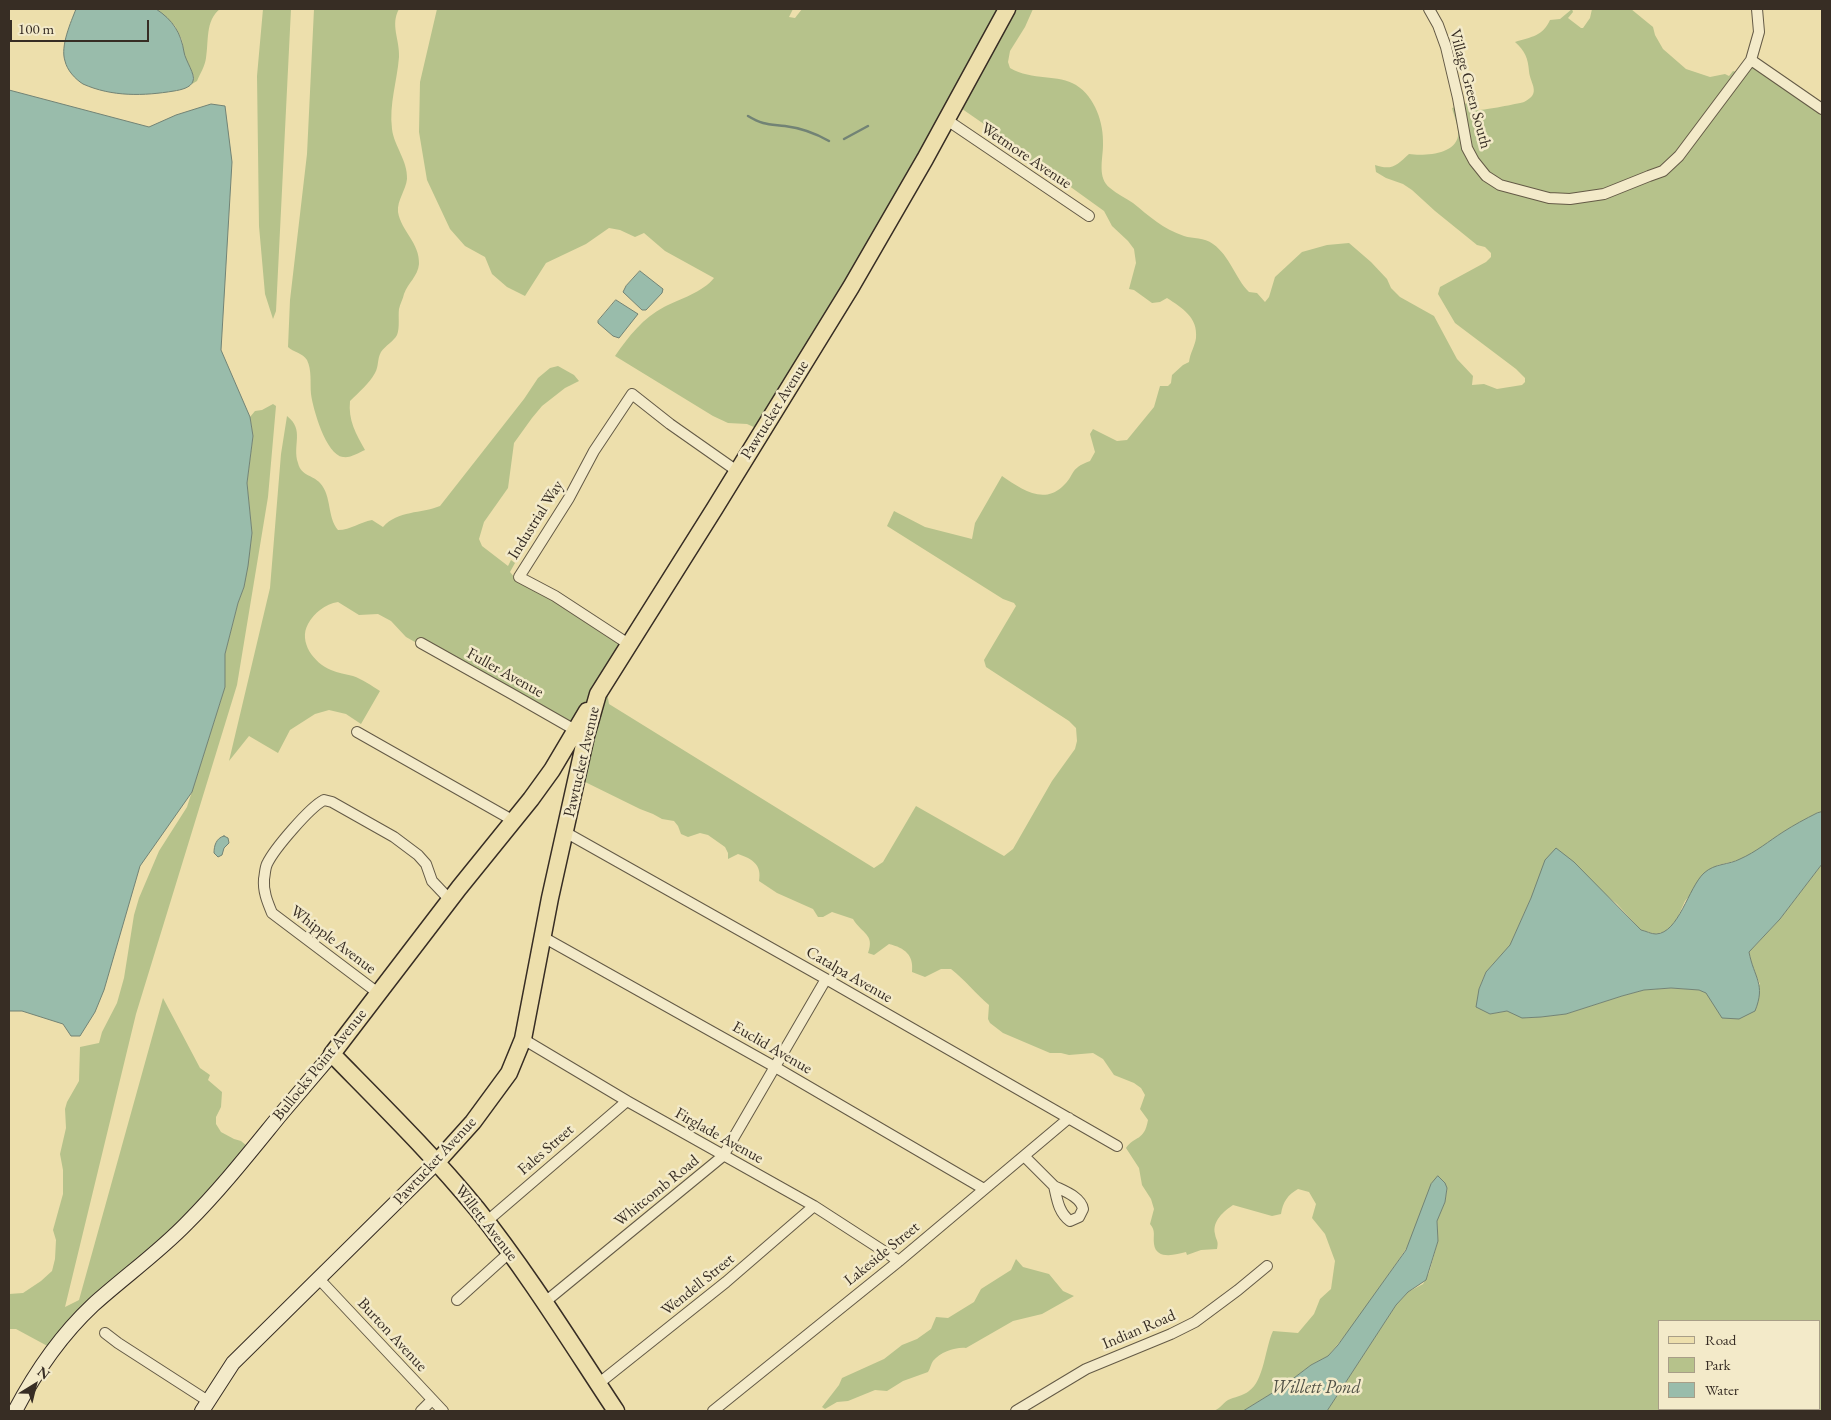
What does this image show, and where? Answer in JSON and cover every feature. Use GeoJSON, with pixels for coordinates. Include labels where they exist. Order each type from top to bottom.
{"type":"FeatureCollection","features":[{"type":"Feature","properties":{"kind":"main road","name":"Pawtucket Avenue"},"geometry":{"type":"LineString","coordinates":[[598,694],[851,287],[947,120],[1007,9]]}},
{"type":"Feature","properties":{"kind":"main road","name":"Bullocks Point Avenue"},"geometry":{"type":"LineString","coordinates":[[16,1411],[40,1368],[69,1329],[93,1305],[189,1222],[248,1157],[280,1115],[332,1054],[450,900],[514,821],[580,733],[598,694]]}},
{"type":"Feature","properties":{"kind":"main road","name":"Pawtucket Avenue"},"geometry":{"type":"LineString","coordinates":[[205,1406],[233,1363],[320,1280],[438,1162],[467,1130],[509,1073],[523,1039],[576,783],[580,733]]}},
{"type":"Feature","properties":{"kind":"main road"},"geometry":{"type":"LineString","coordinates":[[552,770],[576,783]]}},
{"type":"Feature","properties":{"kind":"main road","name":"Willett Avenue"},"geometry":{"type":"LineString","coordinates":[[332,1054],[438,1162],[486,1222],[545,1302],[616,1411]]}},
{"type":"Feature","properties":{"kind":"street","name":"Village Green South"},"geometry":{"type":"LineString","coordinates":[[1429,9],[1438,25],[1446,47],[1467,148],[1474,161],[1486,176],[1500,185],[1549,198],[1570,199],[1604,194],[1663,170],[1679,156],[1751,60]]}},
{"type":"Feature","properties":{"kind":"street"},"geometry":{"type":"LineString","coordinates":[[1758,9],[1759,32],[1751,60],[1822,109]]}},
{"type":"Feature","properties":{"kind":"street","name":"Wetmore Avenue"},"geometry":{"type":"LineString","coordinates":[[947,120],[1089,216]]}},
{"type":"Feature","properties":{"kind":"street","name":"Industrial Way"},"geometry":{"type":"LineString","coordinates":[[630,645],[555,596],[519,578],[569,498],[594,451],[632,394],[670,424],[737,471]]}},
{"type":"Feature","properties":{"kind":"street","name":"Fuller Avenue"},"geometry":{"type":"LineString","coordinates":[[420,643],[580,733]]}},
{"type":"Feature","properties":{"kind":"street"},"geometry":{"type":"LineString","coordinates":[[357,732],[514,821]]}},
{"type":"Feature","properties":{"kind":"street","name":"Whipple Avenue"},"geometry":{"type":"LineString","coordinates":[[378,993],[272,913],[265,895],[265,873],[268,863],[288,836],[315,804],[324,800],[332,802],[394,837],[418,855],[426,864],[432,881],[450,900]]}},
{"type":"Feature","properties":{"kind":"street","name":"Catalpa Avenue"},"geometry":{"type":"LineString","coordinates":[[565,832],[1117,1146]]}},
{"type":"Feature","properties":{"kind":"street","name":"Euclid Avenue"},"geometry":{"type":"LineString","coordinates":[[543,937],[775,1067],[984,1189]]}},
{"type":"Feature","properties":{"kind":"street","name":"Whitcomb Road"},"geometry":{"type":"LineString","coordinates":[[545,1302],[722,1156],[826,979]]}},
{"type":"Feature","properties":{"kind":"street","name":"Firglade Avenue"},"geometry":{"type":"LineString","coordinates":[[523,1039],[626,1101],[814,1206],[899,1261]]}},
{"type":"Feature","properties":{"kind":"street","name":"Fales Street"},"geometry":{"type":"LineString","coordinates":[[486,1222],[626,1101]]}},
{"type":"Feature","properties":{"kind":"street","name":"Lakeside Street"},"geometry":{"type":"LineString","coordinates":[[713,1411],[899,1261],[1069,1118]]}},
{"type":"Feature","properties":{"kind":"street"},"geometry":{"type":"LineString","coordinates":[[1024,1156],[1054,1186]]}},
{"type":"Feature","properties":{"kind":"street","name":"Wendell Street"},"geometry":{"type":"LineString","coordinates":[[598,1384],[726,1282],[814,1206]]}},
{"type":"Feature","properties":{"kind":"street"},"geometry":{"type":"LineString","coordinates":[[457,1300],[509,1253]]}},
{"type":"Feature","properties":{"kind":"street","name":"Indian Road"},"geometry":{"type":"LineString","coordinates":[[1016,1411],[1086,1369],[1195,1322],[1267,1266]]}},
{"type":"Feature","properties":{"kind":"street","name":"Burton Avenue"},"geometry":{"type":"LineString","coordinates":[[320,1280],[443,1411]]}},
{"type":"Feature","properties":{"kind":"street"},"geometry":{"type":"LineString","coordinates":[[105,1333],[205,1406]]}},
{"type":"Feature","properties":{"kind":"street"},"geometry":{"type":"LineString","coordinates":[[421,1411],[432,1400]]}},
{"type":"Feature","properties":{"kind":"green space"},"geometry":{"type":"Polygon","coordinates":[[[156,9],[220,9],[212,19],[208,32],[204,67],[197,81],[192,84],[194,77],[184,55],[182,40],[175,26],[156,9]]]}},
{"type":"Feature","properties":{"kind":"green space"},"geometry":{"type":"Polygon","coordinates":[[[263,9],[291,9],[276,311],[273,319],[265,294],[259,226],[257,76],[263,9]]]}},
{"type":"Feature","properties":{"kind":"green space"},"geometry":{"type":"Polygon","coordinates":[[[314,9],[399,9],[396,15],[395,27],[399,57],[391,120],[393,135],[407,172],[407,179],[398,212],[419,257],[417,272],[406,290],[399,307],[397,335],[381,352],[373,377],[350,401],[351,421],[365,450],[346,457],[337,454],[331,448],[321,430],[312,401],[310,372],[307,360],[288,347],[290,300],[307,154],[314,9]]]}},
{"type":"Feature","properties":{"kind":"green space"},"geometry":{"type":"Polygon","coordinates":[[[437,9],[793,9],[789,17],[795,18],[802,9],[1033,9],[1025,27],[1010,51],[1008,62],[1010,68],[1027,75],[1069,82],[1083,90],[1088,96],[1097,111],[1102,128],[1102,174],[1103,179],[1110,188],[1169,230],[1213,244],[1224,255],[1249,292],[1257,293],[1265,302],[1269,297],[1275,277],[1302,252],[1327,245],[1349,243],[1371,262],[1400,297],[1434,316],[1457,359],[1473,376],[1472,385],[1484,384],[1497,389],[1522,385],[1525,382],[1525,378],[1516,369],[1455,323],[1438,294],[1440,287],[1486,262],[1491,257],[1491,253],[1485,247],[1477,245],[1412,190],[1376,172],[1375,165],[1390,167],[1409,154],[1438,153],[1451,147],[1456,142],[1458,136],[1452,108],[1467,103],[1476,110],[1480,110],[1524,102],[1529,99],[1533,95],[1534,88],[1528,62],[1524,52],[1515,42],[1540,33],[1550,20],[1560,19],[1572,9],[1573,12],[1568,18],[1583,28],[1590,18],[1592,9],[1631,9],[1653,27],[1663,49],[1686,69],[1710,77],[1725,74],[1729,76],[1733,71],[1740,73],[1751,59],[1822,108],[1822,812],[1783,832],[1755,852],[1739,860],[1718,865],[1685,901],[1676,921],[1667,931],[1655,934],[1641,930],[1617,904],[1601,891],[1531,898],[1510,946],[1486,972],[1479,989],[1490,1014],[1507,1011],[1527,1018],[1566,1014],[1644,990],[1671,988],[1699,990],[1707,993],[1723,1018],[1760,984],[1752,967],[1749,952],[1780,919],[1822,864],[1822,1411],[1327,1411],[1396,1305],[1408,1292],[1423,1284],[1429,1273],[1438,1241],[1437,1220],[1445,1202],[1447,1189],[1354,1325],[1328,1356],[1311,1365],[1282,1387],[1243,1411],[1212,1411],[1228,1400],[1247,1393],[1254,1386],[1261,1372],[1273,1331],[1298,1333],[1314,1314],[1320,1299],[1331,1289],[1335,1261],[1325,1234],[1312,1218],[1316,1204],[1309,1192],[1298,1189],[1294,1191],[1285,1202],[1281,1214],[1272,1216],[1233,1205],[1223,1213],[1215,1225],[1215,1236],[1218,1242],[1217,1249],[1201,1250],[1187,1255],[1186,1252],[1167,1255],[1158,1252],[1155,1249],[1154,1231],[1150,1224],[1154,1209],[1151,1199],[1142,1185],[1139,1168],[1126,1148],[1142,1135],[1148,1120],[1140,1109],[1145,1095],[1141,1088],[1114,1075],[1103,1059],[1093,1053],[1069,1055],[1050,1053],[1003,1033],[990,1023],[988,1019],[989,1005],[951,969],[941,969],[925,977],[912,972],[912,961],[907,953],[889,944],[874,955],[868,953],[870,947],[869,938],[853,919],[832,912],[823,917],[818,917],[813,909],[777,893],[759,881],[758,867],[748,858],[738,854],[728,859],[725,847],[708,835],[700,833],[688,837],[681,834],[674,821],[662,819],[579,779],[579,727],[497,688],[406,637],[391,621],[378,614],[359,615],[338,602],[333,603],[324,607],[310,620],[305,631],[306,645],[309,651],[325,667],[360,679],[380,691],[361,724],[346,714],[329,710],[315,714],[290,730],[278,753],[249,736],[229,761],[270,588],[281,454],[287,416],[292,421],[297,432],[297,456],[300,467],[304,473],[317,480],[324,488],[332,519],[338,530],[347,529],[372,520],[383,527],[403,515],[440,506],[524,399],[538,378],[550,368],[558,366],[574,375],[579,381],[565,388],[542,406],[514,443],[508,488],[484,522],[479,539],[482,546],[508,566],[511,560],[515,563],[510,572],[515,578],[630,643],[606,686],[609,704],[874,868],[883,862],[916,806],[1004,856],[1013,849],[1052,781],[1075,749],[1077,741],[1076,728],[1069,721],[986,667],[984,660],[1016,606],[1014,603],[1003,599],[887,526],[894,511],[925,527],[972,539],[975,523],[1002,476],[1031,493],[1047,495],[1054,492],[1066,483],[1078,467],[1090,461],[1095,452],[1090,434],[1093,429],[1117,441],[1127,440],[1154,407],[1160,386],[1168,386],[1171,383],[1172,375],[1189,362],[1196,338],[1192,319],[1167,298],[1160,302],[1152,303],[1134,290],[1129,289],[1136,263],[1134,249],[1112,226],[1104,211],[1054,175],[1045,173],[1029,164],[994,131],[955,104],[756,428],[747,424],[728,423],[713,416],[615,356],[649,316],[698,291],[714,278],[665,251],[644,233],[635,237],[620,230],[609,228],[586,244],[546,263],[525,296],[507,287],[492,274],[485,257],[465,246],[450,229],[427,180],[419,132],[420,82],[437,9]]]}},
{"type":"Feature","properties":{"kind":"green space"},"geometry":{"type":"Polygon","coordinates":[[[273,404],[276,406],[268,497],[237,685],[136,1014],[65,1307],[79,1300],[163,998],[200,1068],[210,1075],[208,1080],[222,1092],[221,1107],[216,1117],[216,1124],[221,1132],[241,1141],[253,1151],[53,1349],[16,1329],[9,1329],[9,1294],[23,1293],[52,1271],[56,1240],[53,1230],[63,1194],[63,1170],[60,1154],[66,1128],[65,1109],[79,1081],[80,1047],[99,1043],[102,1032],[117,1003],[124,978],[134,915],[139,898],[159,851],[187,807],[225,687],[225,654],[244,587],[252,533],[247,483],[253,436],[250,417],[255,411],[262,410],[273,404]]]}},
{"type":"Feature","properties":{"kind":"green space"},"geometry":{"type":"Polygon","coordinates":[[[1016,1259],[1023,1267],[1049,1274],[1063,1291],[1074,1296],[1042,1314],[1013,1321],[966,1348],[957,1348],[944,1353],[933,1361],[928,1372],[903,1381],[887,1391],[875,1390],[848,1401],[837,1402],[825,1409],[822,1407],[839,1385],[842,1378],[884,1359],[902,1345],[917,1339],[931,1329],[936,1317],[948,1318],[974,1302],[981,1289],[1011,1270],[1016,1259]]]}},
{"type":"Feature","properties":{"kind":"water"},"geometry":{"type":"Polygon","coordinates":[[[76,9],[156,9],[172,22],[178,33],[194,78],[192,83],[188,87],[179,90],[140,94],[105,91],[83,84],[69,71],[64,55],[67,34],[76,9]]]}},
{"type":"Feature","properties":{"kind":"water"},"geometry":{"type":"Polygon","coordinates":[[[9,90],[149,127],[176,115],[211,104],[225,106],[232,162],[221,350],[250,417],[253,436],[247,483],[252,533],[244,587],[225,654],[225,687],[192,792],[140,866],[104,990],[95,1012],[80,1036],[71,1036],[63,1024],[22,1011],[9,1011],[9,90]]]}},
{"type":"Feature","properties":{"kind":"water"},"geometry":{"type":"Polygon","coordinates":[[[640,271],[663,289],[662,293],[646,310],[642,310],[623,292],[640,271]]]}},
{"type":"Feature","properties":{"kind":"water"},"geometry":{"type":"Polygon","coordinates":[[[616,300],[638,314],[619,338],[613,336],[598,323],[616,300]]]}},
{"type":"Feature","properties":{"kind":"water"},"geometry":{"type":"Polygon","coordinates":[[[1822,812],[1822,864],[1780,919],[1749,952],[1759,987],[1755,1011],[1739,1019],[1722,1018],[1706,993],[1699,990],[1671,988],[1644,990],[1566,1014],[1541,1017],[1522,1018],[1507,1011],[1490,1014],[1476,1007],[1479,989],[1486,972],[1510,945],[1531,898],[1545,860],[1556,848],[1574,862],[1641,930],[1656,934],[1664,932],[1671,926],[1698,880],[1708,870],[1746,856],[1795,824],[1822,812]]]}},
{"type":"Feature","properties":{"kind":"water"},"geometry":{"type":"Polygon","coordinates":[[[224,836],[228,838],[229,843],[224,848],[222,855],[218,857],[214,853],[215,845],[217,840],[224,836]]]}},
{"type":"Feature","properties":{"kind":"water","name":"Willett Pond"},"geometry":{"type":"Polygon","coordinates":[[[1438,1176],[1447,1188],[1445,1202],[1437,1221],[1438,1241],[1426,1280],[1408,1292],[1396,1305],[1327,1411],[1243,1411],[1282,1387],[1311,1365],[1328,1356],[1338,1345],[1406,1250],[1431,1184],[1438,1176]]]}},
{"type":"Feature","properties":{"kind":"waterway"},"geometry":{"type":"LineString","coordinates":[[748,116],[766,124],[791,127],[813,133],[829,141]]}},
{"type":"Feature","properties":{"kind":"waterway"},"geometry":{"type":"LineString","coordinates":[[844,139],[868,126]]}}]}
